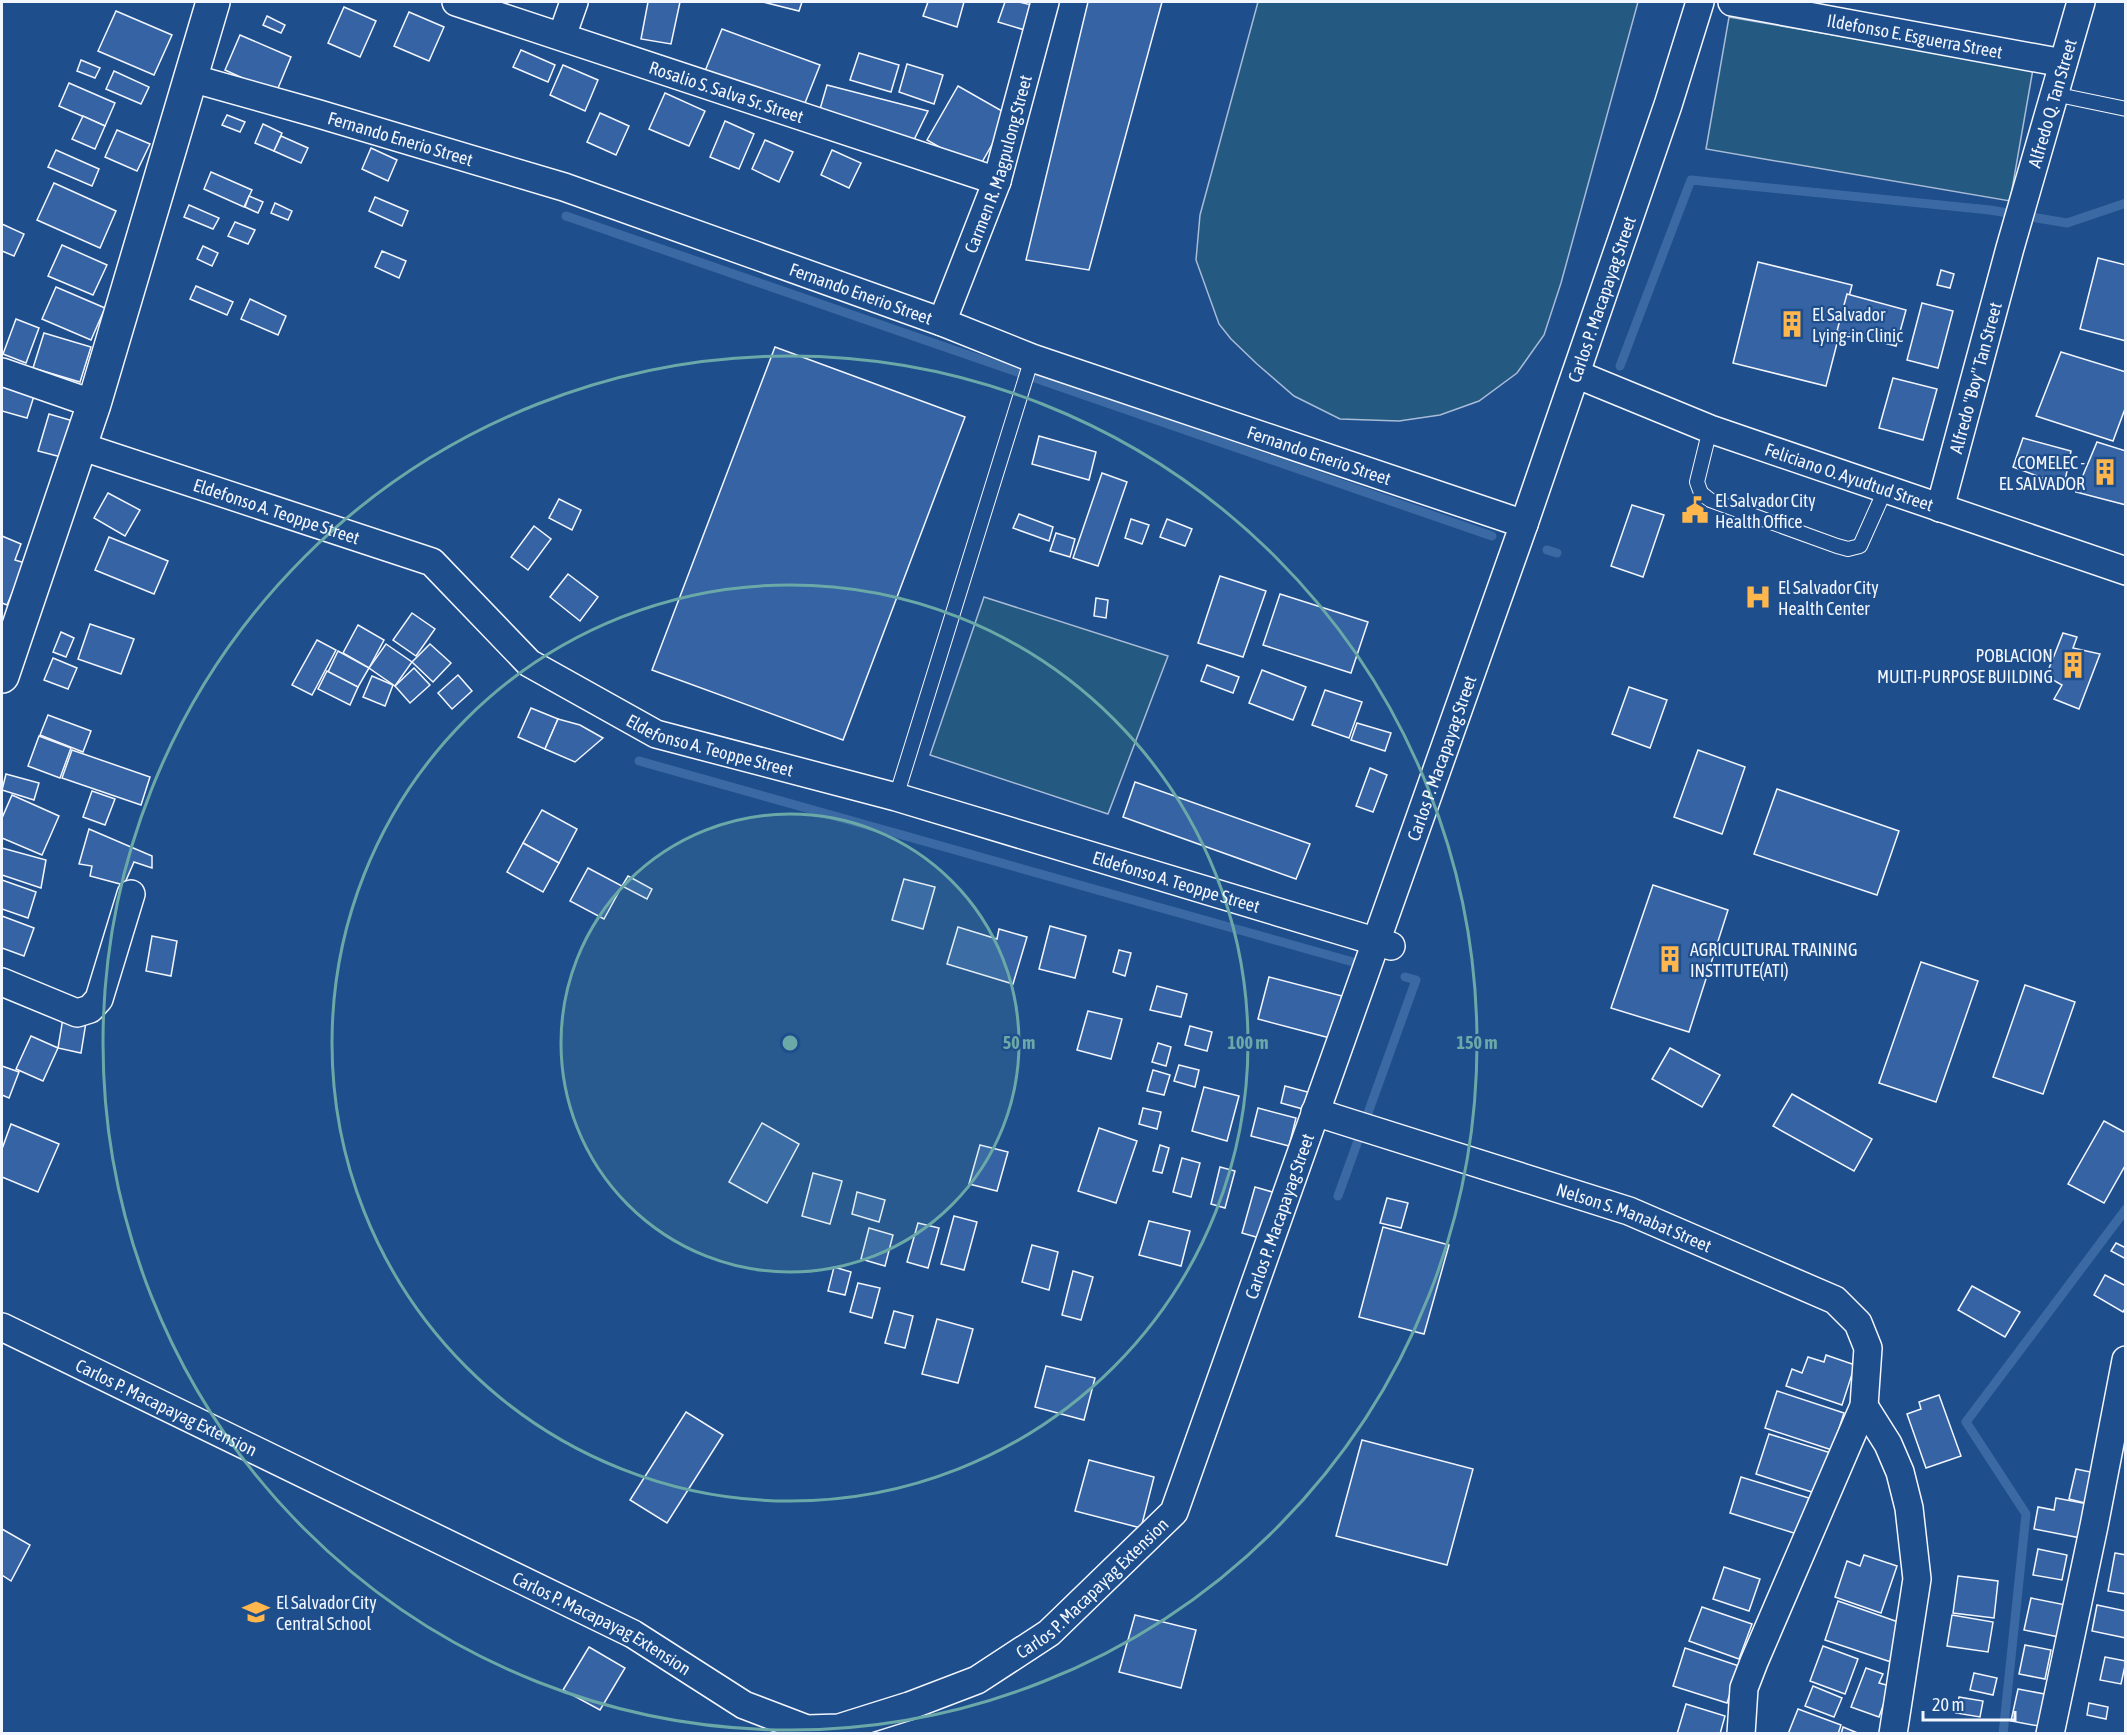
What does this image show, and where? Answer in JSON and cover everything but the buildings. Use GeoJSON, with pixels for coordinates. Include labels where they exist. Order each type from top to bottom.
{"type":"FeatureCollection","features":[{"type":"Feature","properties":{"kind":"street"},"geometry":{"type":"LineString","coordinates":[[2,676],[94,404],[213,2]]}},
{"type":"Feature","properties":{"kind":"street","name":"Rosalio S. Salva Sr. Street"},"geometry":{"type":"LineString","coordinates":[[456,2],[997,181]]}},
{"type":"Feature","properties":{"kind":"street"},"geometry":{"type":"LineString","coordinates":[[562,36],[574,2]]}},
{"type":"Feature","properties":{"kind":"street","name":"Carmen R. Magpulong Street"},"geometry":{"type":"LineString","coordinates":[[942,322],[997,181],[1045,2]]}},
{"type":"Feature","properties":{"kind":"street","name":"Carlos P. Macapayag Street"},"geometry":{"type":"LineString","coordinates":[[1174,1512],[1316,1112],[1384,944],[1524,524],[1668,105],[1700,2]]}},
{"type":"Feature","properties":{"kind":"street","name":"Ildefonso E. Esguerra Street"},"geometry":{"type":"LineString","coordinates":[[1732,2],[2063,63]]}},
{"type":"Feature","properties":{"kind":"street","name":"Alfredo Q. Tan Street"},"geometry":{"type":"LineString","coordinates":[[2010,248],[2081,2]]}},
{"type":"Feature","properties":{"kind":"street","name":"Fernando Enerio Street"},"geometry":{"type":"LineString","coordinates":[[191,78],[564,187],[942,322],[1030,362],[1524,524]]}},
{"type":"Feature","properties":{"kind":"street","name":"Alfredo \"Boy\" Tan Street"},"geometry":{"type":"LineString","coordinates":[[1940,508],[2010,248]]}},
{"type":"Feature","properties":{"kind":"street"},"geometry":{"type":"LineString","coordinates":[[2,372],[94,404]]}},
{"type":"Feature","properties":{"kind":"street","name":"Feliciano O. Ayudtud Street"},"geometry":{"type":"LineString","coordinates":[[1576,374],[1710,429],[2126,571]]}},
{"type":"Feature","properties":{"kind":"street","name":"Eldefonso A. Teoppe Street"},"geometry":{"type":"LineString","coordinates":[[80,446],[432,562],[529,663],[656,734],[896,797],[1384,944]]}},
{"type":"Feature","properties":{"kind":"street"},"geometry":{"type":"LineString","coordinates":[[2,982],[77,1013],[90,1010],[99,999],[131,894]]}},
{"type":"Feature","properties":{"kind":"street","name":"Nelson S. Manabat Street"},"geometry":{"type":"LineString","coordinates":[[1316,1112],[1629,1211],[1835,1300],[1858,1323],[1868,1348],[1864,1406],[1744,1688],[1741,1734]]}},
{"type":"Feature","properties":{"kind":"street","name":"Carlos P. Macapayag Extension"},"geometry":{"type":"LineString","coordinates":[[2,1327],[633,1634],[744,1705],[806,1731],[839,1728],[909,1706],[977,1680],[1049,1633],[1174,1512]]}},
{"type":"Feature","properties":{"kind":"street"},"geometry":{"type":"LineString","coordinates":[[2050,1734],[2126,1360]]}},
{"type":"Feature","properties":{"kind":"street"},"geometry":{"type":"LineString","coordinates":[[1864,1406],[1888,1444],[1900,1472],[1909,1508],[1917,1579],[1893,1734]]}},
{"type":"Feature","properties":{"kind":"lane"},"geometry":{"type":"LineString","coordinates":[[2054,94],[2126,109]]}},
{"type":"Feature","properties":{"kind":"lane"},"geometry":{"type":"LineString","coordinates":[[896,797],[1030,362]]}},
{"type":"Feature","properties":{"kind":"lane"},"geometry":{"type":"LineString","coordinates":[[1710,429],[1697,482],[1701,493],[1710,500],[1837,546],[1848,549],[1860,546],[1885,490]]}},
{"type":"Feature","properties":{"kind":"shaded area"},"geometry":{"type":"Polygon","coordinates":[[[1258,2],[1638,2],[1561,283],[1544,335],[1517,373],[1479,401],[1440,415],[1399,421],[1340,419],[1294,396],[1257,364],[1219,324],[1196,260],[1200,215],[1258,2]]]}},
{"type":"Feature","properties":{"kind":"shaded area"},"geometry":{"type":"Polygon","coordinates":[[[1729,17],[2033,69],[2010,201],[1706,149],[1729,17]]]}},
{"type":"Feature","properties":{"kind":"shaded area"},"geometry":{"type":"Polygon","coordinates":[[[984,597],[1168,656],[1108,814],[930,755],[984,597]]]}},
{"type":"Feature","properties":{"kind":"waterway"},"geometry":{"type":"LineString","coordinates":[[1620,366],[1691,180],[1990,210],[2067,223],[2126,203]]}},
{"type":"Feature","properties":{"kind":"waterway"},"geometry":{"type":"LineString","coordinates":[[566,216],[1492,536]]}},
{"type":"Feature","properties":{"kind":"waterway"},"geometry":{"type":"LineString","coordinates":[[1547,550],[1557,553]]}},
{"type":"Feature","properties":{"kind":"waterway"},"geometry":{"type":"LineString","coordinates":[[639,761],[1353,962]]}},
{"type":"Feature","properties":{"kind":"waterway"},"geometry":{"type":"LineString","coordinates":[[1338,1196],[1416,980],[1405,977]]}},
{"type":"Feature","properties":{"kind":"waterway"},"geometry":{"type":"LineString","coordinates":[[2003,1734],[2026,1514],[1966,1422],[2126,1209]]}},
{"type":"Feature","properties":{"kind":"place","name":"El Salvador Lying-in Clinic"},"geometry":{"type":"Point","coordinates":[1792,324]}},
{"type":"Feature","properties":{"kind":"place","name":"COMELEC - EL SALVADOR"},"geometry":{"type":"Point","coordinates":[2105,472]}},
{"type":"Feature","properties":{"kind":"place","name":"El Salvador City Health Office"},"geometry":{"type":"Point","coordinates":[1695,510]}},
{"type":"Feature","properties":{"kind":"place","name":"El Salvador City Health Center"},"geometry":{"type":"Point","coordinates":[1758,597]}},
{"type":"Feature","properties":{"kind":"place","name":"POBLACION MULTI-PURPOSE BUILDING"},"geometry":{"type":"Point","coordinates":[2073,665]}},
{"type":"Feature","properties":{"kind":"place","name":"AGRICULTURAL TRAINING INSTITUTE(ATI)"},"geometry":{"type":"Point","coordinates":[1670,959]}},
{"type":"Feature","properties":{"kind":"place","name":"El Salvador City Central School"},"geometry":{"type":"Point","coordinates":[256,1612]}}]}
